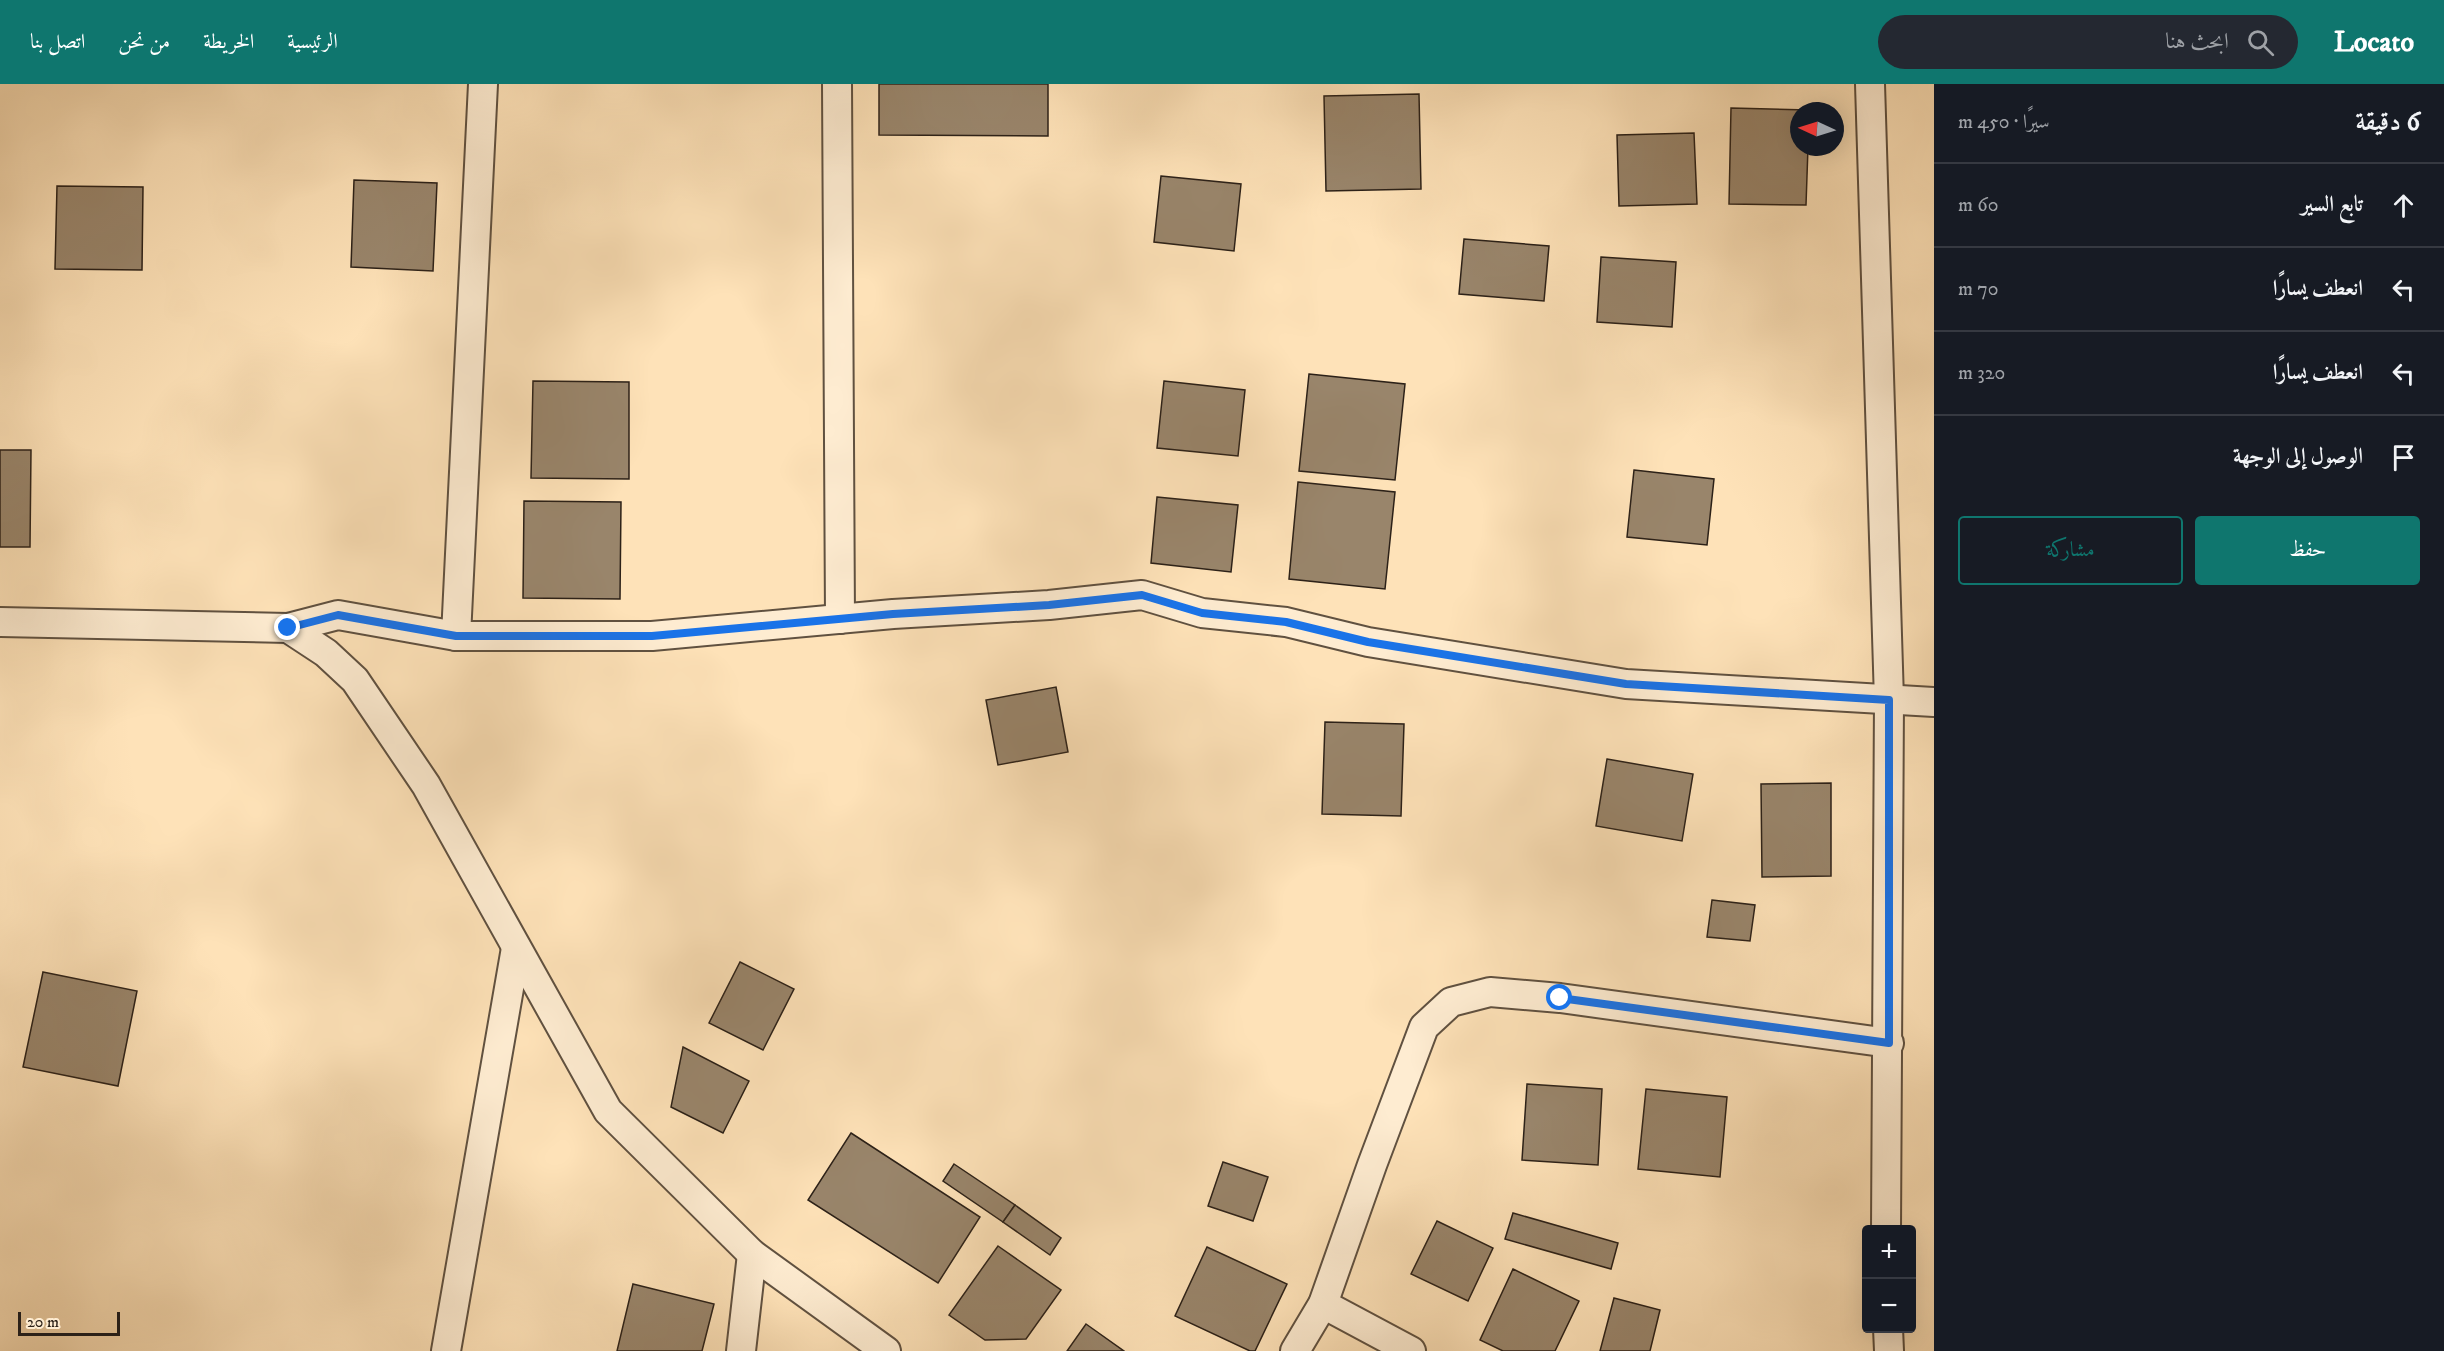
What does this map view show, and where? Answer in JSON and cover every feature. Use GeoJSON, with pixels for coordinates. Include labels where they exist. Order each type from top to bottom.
{"type":"FeatureCollection","features":[{"type":"Feature","properties":{"kind":"street"},"geometry":{"type":"LineString","coordinates":[[456,636],[483,84]]}},
{"type":"Feature","properties":{"kind":"street"},"geometry":{"type":"LineString","coordinates":[[837,84],[840,619]]}},
{"type":"Feature","properties":{"kind":"street"},"geometry":{"type":"LineString","coordinates":[[1870,84],[1889,700],[1889,1043],[1886,1225]]}},
{"type":"Feature","properties":{"kind":"street"},"geometry":{"type":"LineString","coordinates":[[0,622],[288,628],[338,615],[456,636],[652,636],[840,619],[1049,605],[1142,595],[1202,613],[1286,622],[1368,642],[1626,684],[1934,702]]}},
{"type":"Feature","properties":{"kind":"street"},"geometry":{"type":"LineString","coordinates":[[288,628],[326,653],[355,680],[426,785],[608,1111],[752,1254],[886,1351]]}},
{"type":"Feature","properties":{"kind":"street"},"geometry":{"type":"LineString","coordinates":[[446,1351],[516,948]]}},
{"type":"Feature","properties":{"kind":"street"},"geometry":{"type":"LineString","coordinates":[[1295,1351],[1323,1304],[1424,1027],[1451,1002],[1490,992],[1549,997],[1889,1043]]}},
{"type":"Feature","properties":{"kind":"street"},"geometry":{"type":"LineString","coordinates":[[741,1351],[752,1254]]}},
{"type":"Feature","properties":{"kind":"street"},"geometry":{"type":"LineString","coordinates":[[1323,1304],[1411,1351]]}},
{"type":"Feature","properties":{"kind":"street"},"geometry":{"type":"LineString","coordinates":[[1888,1333],[1889,1351]]}},
{"type":"Feature","properties":{"kind":"building"},"geometry":{"type":"Polygon","coordinates":[[[879,84],[1048,84],[1048,136],[879,135],[879,84]]]}},
{"type":"Feature","properties":{"kind":"building"},"geometry":{"type":"Polygon","coordinates":[[[1419,94],[1421,189],[1326,191],[1324,96],[1419,94]]]}},
{"type":"Feature","properties":{"kind":"building"},"geometry":{"type":"Polygon","coordinates":[[[1731,108],[1790,110],[1790,156],[1808,156],[1806,205],[1729,204],[1731,108]]]}},
{"type":"Feature","properties":{"kind":"building"},"geometry":{"type":"Polygon","coordinates":[[[1694,133],[1697,204],[1619,206],[1617,135],[1694,133]]]}},
{"type":"Feature","properties":{"kind":"building"},"geometry":{"type":"Polygon","coordinates":[[[1161,176],[1241,184],[1234,251],[1154,242],[1161,176]]]}},
{"type":"Feature","properties":{"kind":"building"},"geometry":{"type":"Polygon","coordinates":[[[354,180],[437,183],[433,271],[351,267],[354,180]]]}},
{"type":"Feature","properties":{"kind":"building"},"geometry":{"type":"Polygon","coordinates":[[[57,186],[143,187],[142,270],[55,269],[57,186]]]}},
{"type":"Feature","properties":{"kind":"building"},"geometry":{"type":"Polygon","coordinates":[[[1464,239],[1549,246],[1544,301],[1459,294],[1464,239]]]}},
{"type":"Feature","properties":{"kind":"building"},"geometry":{"type":"Polygon","coordinates":[[[1601,257],[1676,262],[1672,327],[1597,322],[1601,257]]]}},
{"type":"Feature","properties":{"kind":"building"},"geometry":{"type":"Polygon","coordinates":[[[1309,374],[1405,384],[1395,480],[1299,471],[1309,374]]]}},
{"type":"Feature","properties":{"kind":"building"},"geometry":{"type":"Polygon","coordinates":[[[533,381],[629,382],[629,479],[531,478],[533,381]]]}},
{"type":"Feature","properties":{"kind":"building"},"geometry":{"type":"Polygon","coordinates":[[[1164,381],[1245,390],[1238,456],[1157,448],[1164,381]]]}},
{"type":"Feature","properties":{"kind":"building"},"geometry":{"type":"Polygon","coordinates":[[[0,450],[31,450],[30,547],[0,547],[0,450]]]}},
{"type":"Feature","properties":{"kind":"building"},"geometry":{"type":"Polygon","coordinates":[[[1634,470],[1714,479],[1707,545],[1627,537],[1634,470]]]}},
{"type":"Feature","properties":{"kind":"building"},"geometry":{"type":"Polygon","coordinates":[[[1298,482],[1395,492],[1385,589],[1289,579],[1298,482]]]}},
{"type":"Feature","properties":{"kind":"building"},"geometry":{"type":"Polygon","coordinates":[[[1157,497],[1238,505],[1231,572],[1151,563],[1157,497]]]}},
{"type":"Feature","properties":{"kind":"building"},"geometry":{"type":"Polygon","coordinates":[[[524,501],[621,502],[620,599],[523,598],[524,501]]]}},
{"type":"Feature","properties":{"kind":"building"},"geometry":{"type":"Polygon","coordinates":[[[1056,687],[1068,752],[998,765],[986,700],[1056,687]]]}},
{"type":"Feature","properties":{"kind":"building"},"geometry":{"type":"Polygon","coordinates":[[[1325,722],[1404,724],[1401,816],[1322,814],[1325,722]]]}},
{"type":"Feature","properties":{"kind":"building"},"geometry":{"type":"Polygon","coordinates":[[[1607,759],[1693,774],[1682,841],[1596,826],[1607,759]]]}},
{"type":"Feature","properties":{"kind":"building"},"geometry":{"type":"Polygon","coordinates":[[[1831,783],[1831,876],[1762,877],[1761,784],[1831,783]]]}},
{"type":"Feature","properties":{"kind":"building"},"geometry":{"type":"Polygon","coordinates":[[[1712,900],[1755,905],[1750,941],[1707,937],[1712,900]]]}},
{"type":"Feature","properties":{"kind":"building"},"geometry":{"type":"Polygon","coordinates":[[[740,962],[794,989],[763,1050],[709,1023],[740,962]]]}},
{"type":"Feature","properties":{"kind":"building"},"geometry":{"type":"Polygon","coordinates":[[[43,972],[137,991],[118,1086],[23,1067],[43,972]]]}},
{"type":"Feature","properties":{"kind":"building"},"geometry":{"type":"Polygon","coordinates":[[[683,1047],[749,1081],[723,1133],[671,1107],[683,1047]]]}},
{"type":"Feature","properties":{"kind":"building"},"geometry":{"type":"Polygon","coordinates":[[[1527,1084],[1602,1089],[1598,1165],[1522,1160],[1527,1084]]]}},
{"type":"Feature","properties":{"kind":"building"},"geometry":{"type":"Polygon","coordinates":[[[1646,1089],[1727,1097],[1720,1177],[1638,1169],[1646,1089]]]}},
{"type":"Feature","properties":{"kind":"building"},"geometry":{"type":"Polygon","coordinates":[[[851,1133],[980,1217],[938,1283],[808,1200],[851,1133]]]}},
{"type":"Feature","properties":{"kind":"building"},"geometry":{"type":"Polygon","coordinates":[[[1223,1162],[1268,1177],[1253,1221],[1208,1206],[1223,1162]]]}},
{"type":"Feature","properties":{"kind":"building"},"geometry":{"type":"Polygon","coordinates":[[[954,1164],[1015,1205],[1003,1222],[943,1181],[954,1164]]]}},
{"type":"Feature","properties":{"kind":"building"},"geometry":{"type":"Polygon","coordinates":[[[1015,1205],[1061,1238],[1050,1255],[1003,1222],[1015,1205]]]}},
{"type":"Feature","properties":{"kind":"building"},"geometry":{"type":"Polygon","coordinates":[[[1513,1213],[1618,1243],[1611,1269],[1505,1239],[1513,1213]]]}},
{"type":"Feature","properties":{"kind":"building"},"geometry":{"type":"Polygon","coordinates":[[[1437,1221],[1493,1248],[1468,1301],[1411,1274],[1437,1221]]]}},
{"type":"Feature","properties":{"kind":"building"},"geometry":{"type":"Polygon","coordinates":[[[998,1246],[1061,1290],[1026,1339],[985,1340],[949,1315],[998,1246]]]}},
{"type":"Feature","properties":{"kind":"building"},"geometry":{"type":"Polygon","coordinates":[[[1207,1247],[1287,1284],[1255,1351],[1250,1351],[1175,1316],[1207,1247]]]}},
{"type":"Feature","properties":{"kind":"building"},"geometry":{"type":"Polygon","coordinates":[[[1513,1269],[1579,1301],[1555,1351],[1503,1351],[1480,1340],[1513,1269]]]}},
{"type":"Feature","properties":{"kind":"building"},"geometry":{"type":"Polygon","coordinates":[[[633,1284],[714,1304],[702,1351],[617,1351],[633,1284]]]}},
{"type":"Feature","properties":{"kind":"building"},"geometry":{"type":"Polygon","coordinates":[[[1614,1298],[1660,1310],[1650,1351],[1600,1351],[1614,1298]]]}},
{"type":"Feature","properties":{"kind":"building"},"geometry":{"type":"Polygon","coordinates":[[[1086,1324],[1124,1351],[1067,1351],[1086,1324]]]}},
{"type":"Feature","properties":{"kind":"route"},"geometry":{"type":"LineString","coordinates":[[288,628],[338,615],[456,636],[652,636],[893,614],[1049,605],[1142,595],[1202,613],[1286,622],[1368,642],[1626,684],[1889,700],[1889,1043],[1560,998]]}}]}
